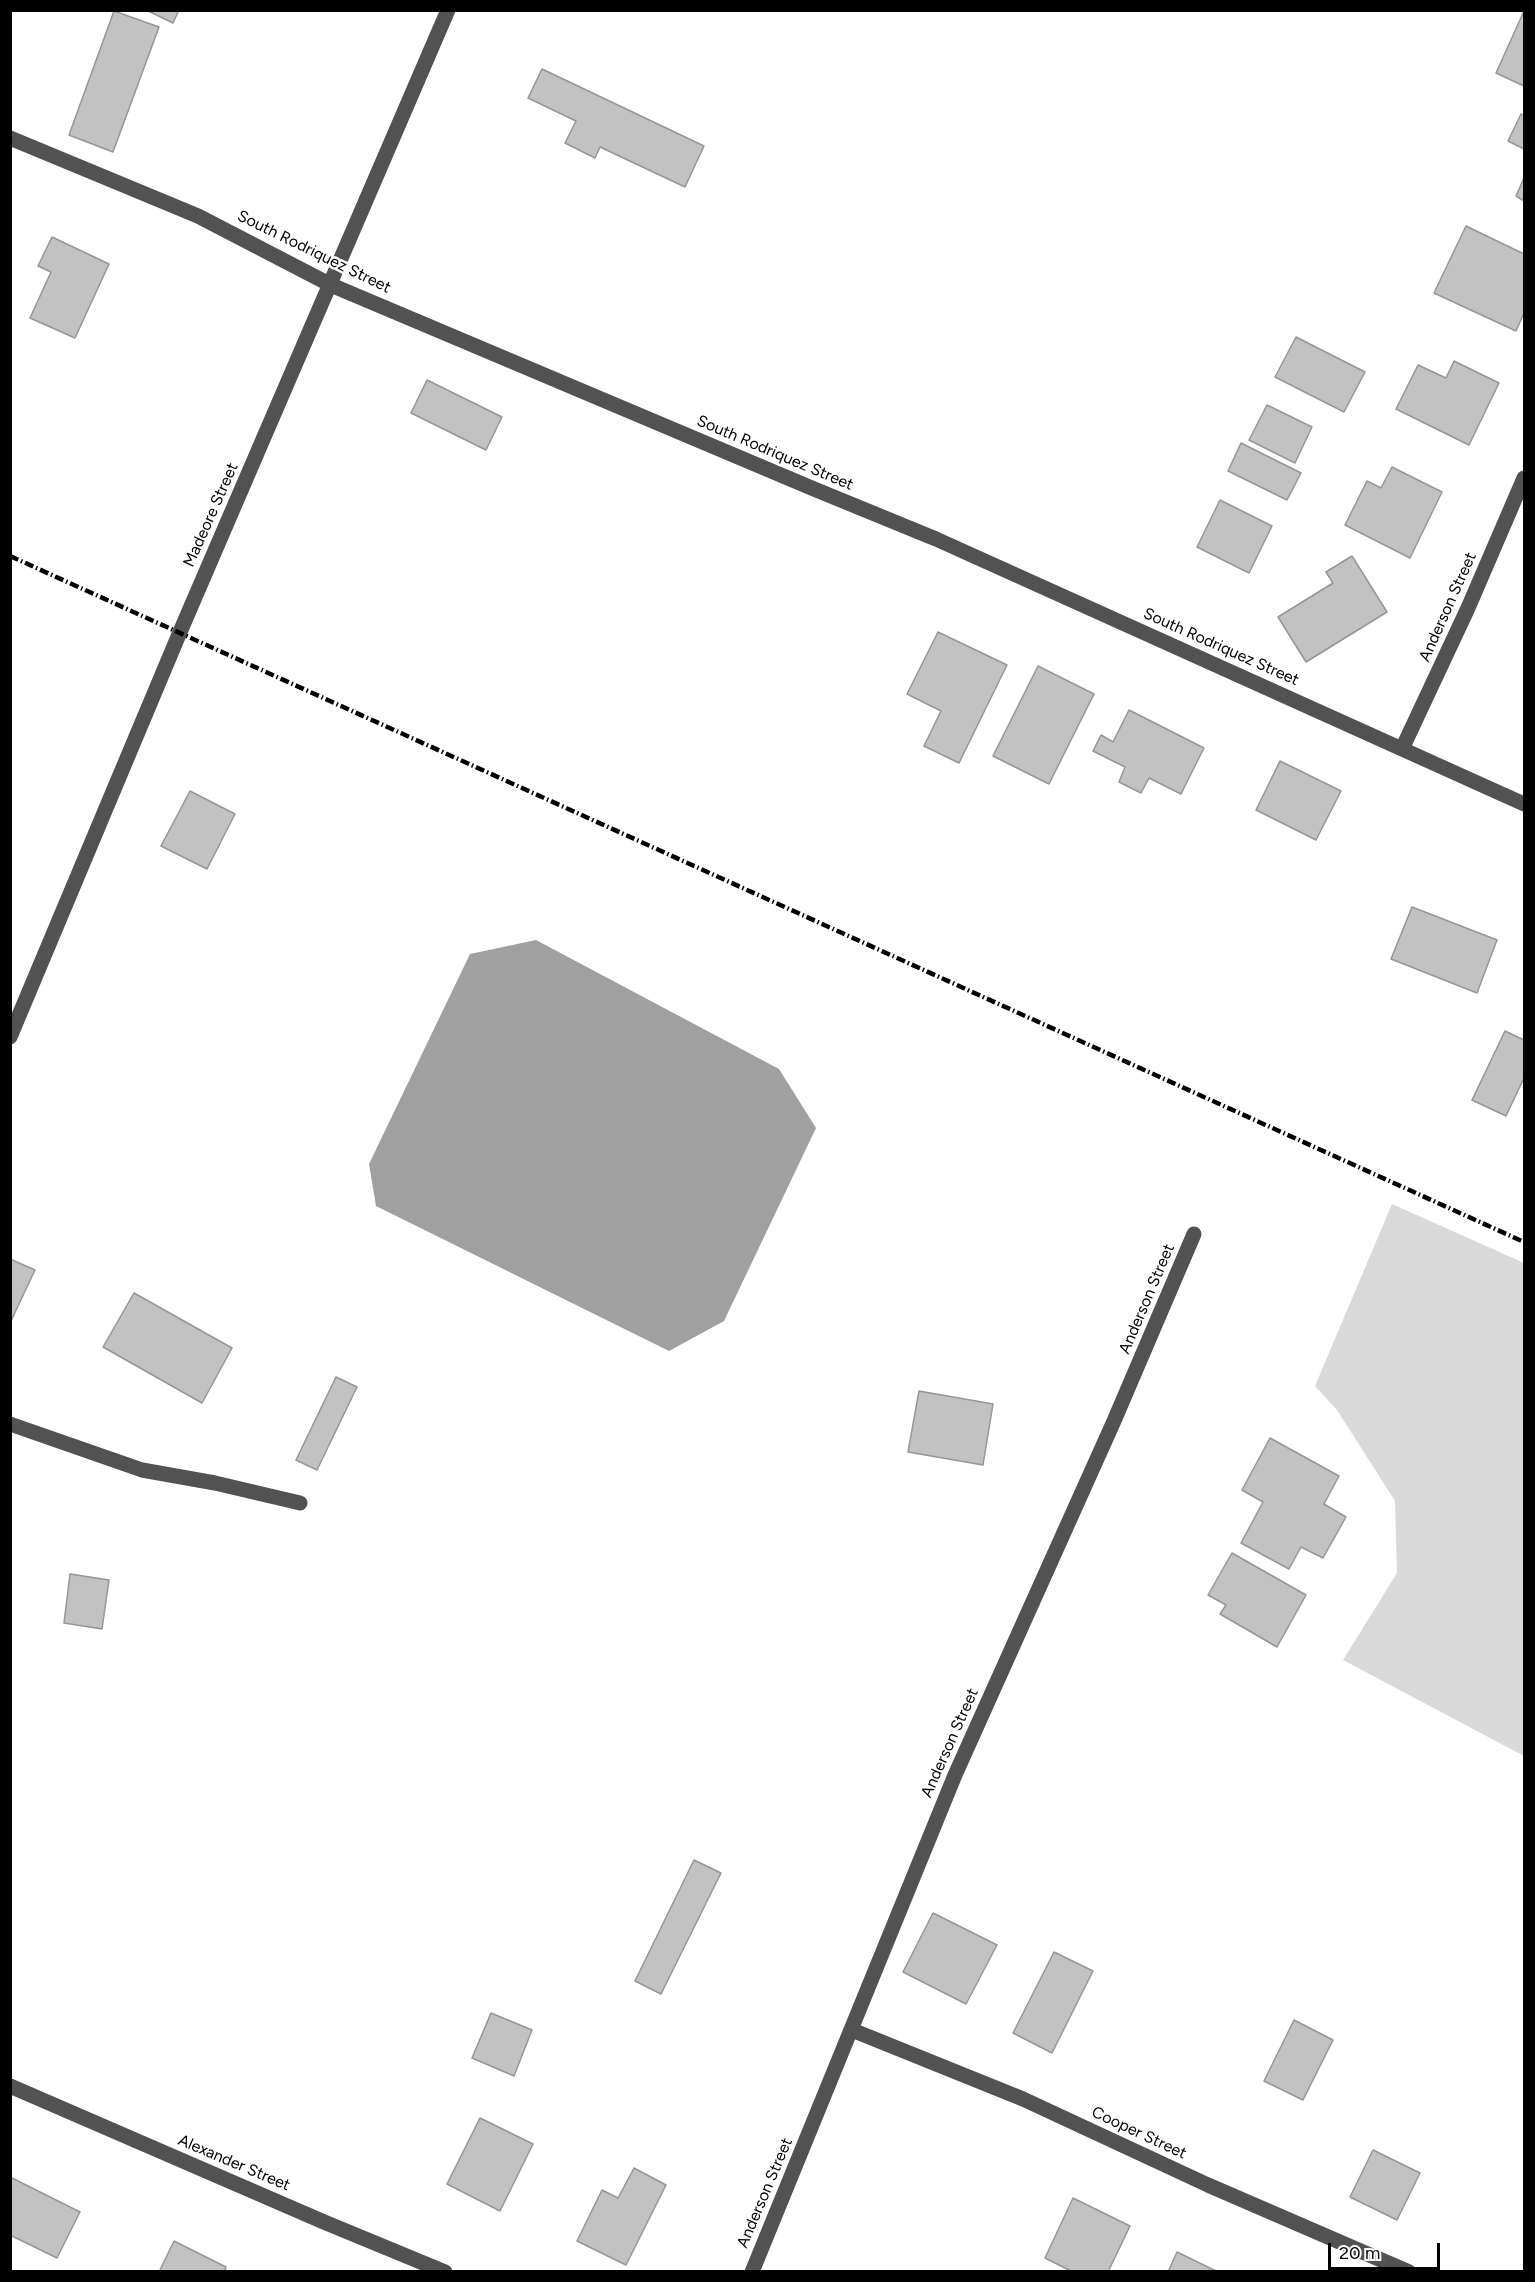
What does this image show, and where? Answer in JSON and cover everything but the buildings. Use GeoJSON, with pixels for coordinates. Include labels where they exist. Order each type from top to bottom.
{"type":"FeatureCollection","features":[{"type":"Feature","properties":{"kind":"street","name":"Madeore Street"},"geometry":{"type":"LineString","coordinates":[[10,1036],[180,632],[332,285],[448,10]]}},
{"type":"Feature","properties":{"kind":"street","name":"South Rodriquez Street"},"geometry":{"type":"LineString","coordinates":[[10,138],[198,216],[332,285],[936,539],[1524,804]]}},
{"type":"Feature","properties":{"kind":"street","name":"Anderson Street"},"geometry":{"type":"LineString","coordinates":[[1402,749],[1468,608],[1524,478]]}},
{"type":"Feature","properties":{"kind":"street","name":"Anderson Street"},"geometry":{"type":"LineString","coordinates":[[752,2271],[955,1775],[1114,1421],[1194,1234]]}},
{"type":"Feature","properties":{"kind":"street"},"geometry":{"type":"LineString","coordinates":[[10,1424],[142,1470],[215,1483],[300,1503]]}},
{"type":"Feature","properties":{"kind":"street","name":"Cooper Street"},"geometry":{"type":"LineString","coordinates":[[852,2030],[1023,2099],[1208,2185],[1409,2271]]}},
{"type":"Feature","properties":{"kind":"street","name":"Alexander Street"},"geometry":{"type":"LineString","coordinates":[[10,2086],[324,2222],[445,2271]]}},
{"type":"Feature","properties":{"kind":"shaded area"},"geometry":{"type":"Polygon","coordinates":[[[536,940],[779,1069],[816,1128],[724,1321],[669,1351],[376,1206],[369,1164],[470,954],[536,940]]]}},
{"type":"Feature","properties":{"kind":"shaded area"},"geometry":{"type":"Polygon","coordinates":[[[1392,1204],[1524,1263],[1524,1756],[1343,1660],[1397,1573],[1395,1501],[1337,1410],[1315,1386],[1392,1204]]]}},
{"type":"Feature","properties":{"kind":"railway"},"geometry":{"type":"LineString","coordinates":[[10,556],[1524,1242]]}}]}
